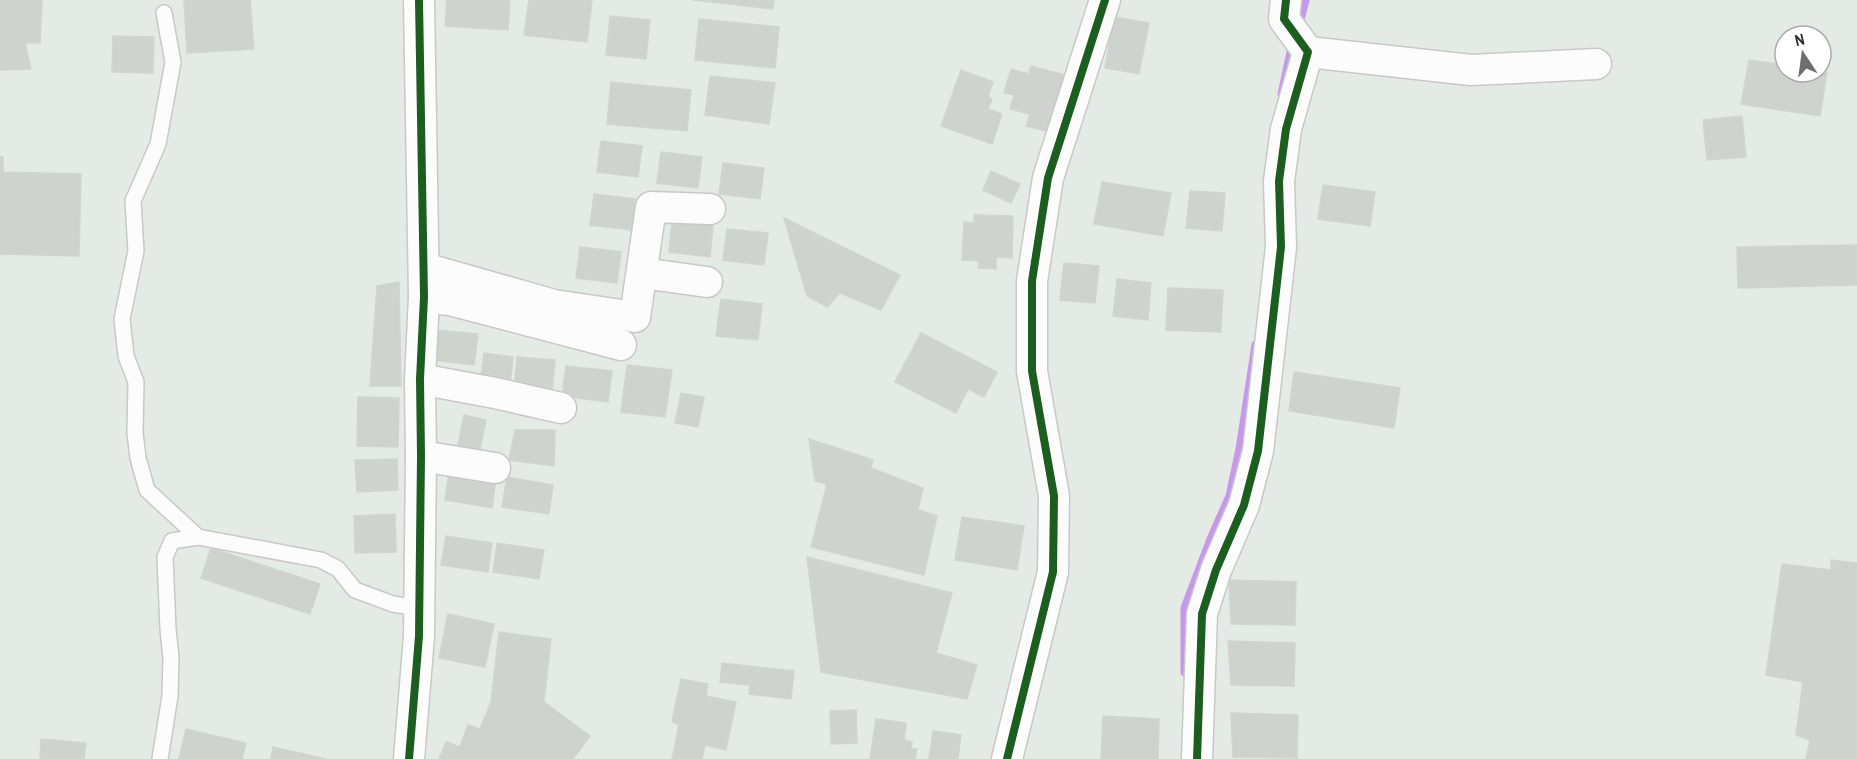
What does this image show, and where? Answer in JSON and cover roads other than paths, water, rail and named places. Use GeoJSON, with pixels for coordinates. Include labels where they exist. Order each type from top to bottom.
{"type":"FeatureCollection","features":[{"type":"Feature","properties":{"kind":"street"},"geometry":{"type":"LineString","coordinates":[[409,759],[419,636],[420,379],[424,283],[419,0]]}},
{"type":"Feature","properties":{"kind":"street"},"geometry":{"type":"LineString","coordinates":[[1007,759],[1053,572],[1054,496],[1032,371],[1032,281],[1048,178],[1105,0]]}},
{"type":"Feature","properties":{"kind":"street"},"geometry":{"type":"LineString","coordinates":[[1286,0],[1284,19],[1308,52],[1471,70],[1596,64]]}},
{"type":"Feature","properties":{"kind":"street"},"geometry":{"type":"LineString","coordinates":[[1197,759],[1202,614],[1216,570],[1244,505],[1258,451],[1281,247],[1279,182],[1286,129],[1308,52]]}},
{"type":"Feature","properties":{"kind":"street"},"geometry":{"type":"LineString","coordinates":[[424,283],[635,317],[651,207],[710,209]]}},
{"type":"Feature","properties":{"kind":"street"},"geometry":{"type":"LineString","coordinates":[[642,273],[707,282]]}},
{"type":"Feature","properties":{"kind":"street"},"geometry":{"type":"LineString","coordinates":[[424,283],[450,300],[621,345]]}},
{"type":"Feature","properties":{"kind":"street"},"geometry":{"type":"LineString","coordinates":[[420,379],[561,408]]}},
{"type":"Feature","properties":{"kind":"street"},"geometry":{"type":"LineString","coordinates":[[421,456],[495,468]]}},
{"type":"Feature","properties":{"kind":"lane"},"geometry":{"type":"LineString","coordinates":[[164,13],[173,62],[158,144],[133,201],[136,251],[122,319],[126,356],[136,382],[135,433],[138,458],[147,490],[198,537]]}},
{"type":"Feature","properties":{"kind":"lane"},"geometry":{"type":"LineString","coordinates":[[160,759],[170,696],[171,658],[165,557],[172,541],[198,537],[321,560],[338,569],[355,590],[393,604],[418,608]]}},
{"type":"Feature","properties":{"kind":"waterway"},"geometry":{"type":"LineString","coordinates":[[1298,27],[1305,0]]}},
{"type":"Feature","properties":{"kind":"waterway"},"geometry":{"type":"LineString","coordinates":[[1282,94],[1293,43]]}},
{"type":"Feature","properties":{"kind":"waterway"},"geometry":{"type":"LineString","coordinates":[[1185,672],[1185,608],[1230,496],[1240,449],[1256,345]]}}]}
